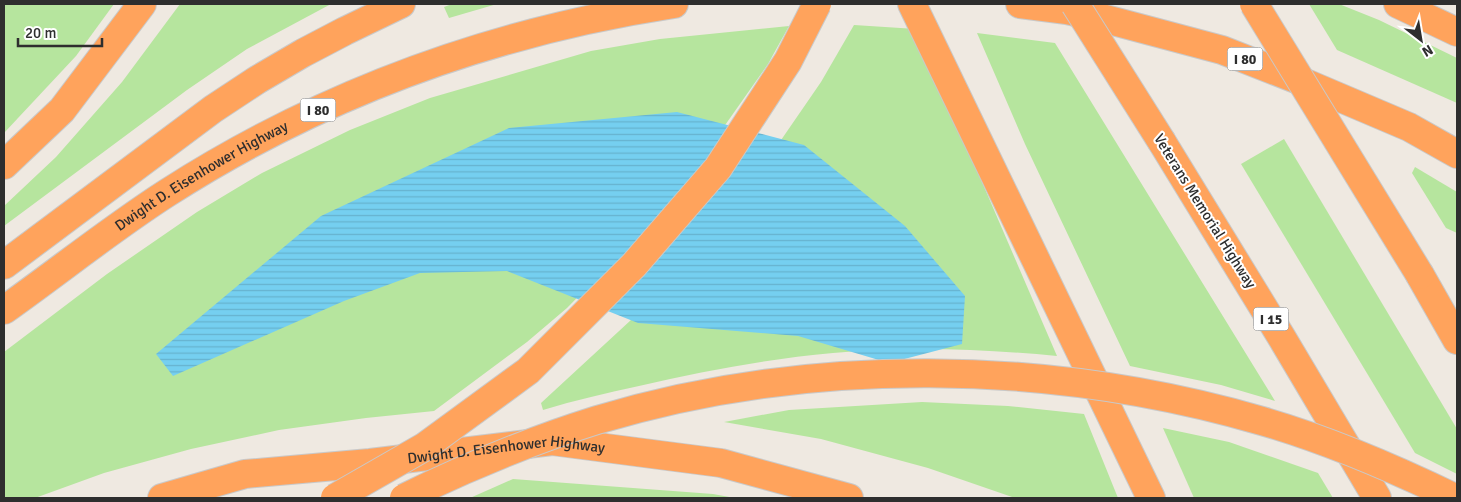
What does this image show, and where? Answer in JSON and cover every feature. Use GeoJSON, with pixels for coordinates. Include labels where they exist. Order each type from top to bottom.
{"type":"FeatureCollection","features":[{"type":"Feature","properties":{"kind":"highway"},"geometry":{"type":"LineString","coordinates":[[4,165],[62,110],[142,4]]}},
{"type":"Feature","properties":{"kind":"highway"},"geometry":{"type":"LineString","coordinates":[[4,265],[213,109],[258,80],[344,31],[401,4]]}},
{"type":"Feature","properties":{"kind":"highway","name":"Dwight D. Eisenhower Highway"},"geometry":{"type":"LineString","coordinates":[[4,310],[122,224],[167,194],[251,144],[344,98],[434,62],[531,32],[630,10],[674,4]]}},
{"type":"Feature","properties":{"kind":"highway"},"geometry":{"type":"LineString","coordinates":[[335,498],[424,447],[528,371],[634,265],[718,168],[788,61],[817,4]]}},
{"type":"Feature","properties":{"kind":"highway"},"geometry":{"type":"LineString","coordinates":[[912,4],[1151,498]]}},
{"type":"Feature","properties":{"kind":"highway","name":"I 80"},"geometry":{"type":"LineString","coordinates":[[1020,4],[1066,10],[1098,17],[1222,50],[1409,127],[1457,154]]}},
{"type":"Feature","properties":{"kind":"highway","name":"Veterans Memorial Highway"},"geometry":{"type":"LineString","coordinates":[[1075,4],[1282,338],[1377,498]]}},
{"type":"Feature","properties":{"kind":"highway"},"geometry":{"type":"LineString","coordinates":[[1254,4],[1420,275],[1457,340]]}},
{"type":"Feature","properties":{"kind":"highway"},"geometry":{"type":"LineString","coordinates":[[1398,4],[1457,32]]}},
{"type":"Feature","properties":{"kind":"highway"},"geometry":{"type":"LineString","coordinates":[[404,498],[502,453],[599,420],[650,406],[702,395],[792,382],[906,373],[956,373],[1060,381],[1111,387],[1182,401],[1262,421],[1312,437],[1406,475],[1455,498]]}},
{"type":"Feature","properties":{"kind":"highway","name":"Dwight D. Eisenhower Highway"},"geometry":{"type":"LineString","coordinates":[[162,498],[245,474],[370,463],[552,441],[721,463],[849,498]]}},
{"type":"Feature","properties":{"kind":"green space"},"geometry":{"type":"Polygon","coordinates":[[[4,4],[114,4],[76,56],[4,133],[4,4]]]}},
{"type":"Feature","properties":{"kind":"green space"},"geometry":{"type":"Polygon","coordinates":[[[180,4],[331,4],[247,49],[187,90],[4,226],[4,206],[56,157],[122,82],[180,4]]]}},
{"type":"Feature","properties":{"kind":"green space"},"geometry":{"type":"Polygon","coordinates":[[[452,4],[497,4],[449,18],[444,7],[452,4]]]}},
{"type":"Feature","properties":{"kind":"green space"},"geometry":{"type":"Polygon","coordinates":[[[1309,4],[1339,4],[1379,20],[1457,58],[1457,103],[1337,50],[1309,4]]]}},
{"type":"Feature","properties":{"kind":"green space"},"geometry":{"type":"Polygon","coordinates":[[[854,25],[916,29],[1057,356],[973,350],[917,349],[861,351],[808,356],[759,362],[687,375],[543,410],[541,403],[644,308],[779,143],[821,82],[854,25]]]}},
{"type":"Feature","properties":{"kind":"green space"},"geometry":{"type":"Polygon","coordinates":[[[789,26],[768,64],[697,165],[614,260],[567,308],[527,342],[434,411],[279,430],[191,449],[104,473],[35,498],[4,498],[4,352],[107,274],[197,212],[262,173],[350,130],[430,98],[591,51],[660,39],[789,26]]]}},
{"type":"Feature","properties":{"kind":"green space"},"geometry":{"type":"Polygon","coordinates":[[[977,33],[1055,43],[1275,401],[1221,385],[1130,366],[1025,144],[977,33]]]}},
{"type":"Feature","properties":{"kind":"green space"},"geometry":{"type":"Polygon","coordinates":[[[1284,139],[1457,429],[1457,474],[1415,453],[1241,164],[1284,139]]]}},
{"type":"Feature","properties":{"kind":"green space"},"geometry":{"type":"Polygon","coordinates":[[[1415,167],[1457,192],[1457,233],[1446,228],[1412,173],[1415,167]]]}},
{"type":"Feature","properties":{"kind":"green space"},"geometry":{"type":"Polygon","coordinates":[[[922,402],[1008,406],[1084,414],[1118,498],[1015,498],[928,468],[821,439],[724,422],[789,410],[922,402]]]}},
{"type":"Feature","properties":{"kind":"green space"},"geometry":{"type":"Polygon","coordinates":[[[1163,428],[1229,442],[1318,473],[1333,498],[1194,498],[1163,428]]]}},
{"type":"Feature","properties":{"kind":"green space"},"geometry":{"type":"Polygon","coordinates":[[[513,479],[713,494],[735,498],[470,498],[513,479]]]}},
{"type":"Feature","properties":{"kind":"water"},"geometry":{"type":"Polygon","coordinates":[[[677,112],[804,145],[905,226],[965,296],[962,344],[889,363],[798,336],[638,323],[507,271],[420,273],[344,301],[173,376],[156,354],[321,216],[509,128],[677,112]]]}}]}
